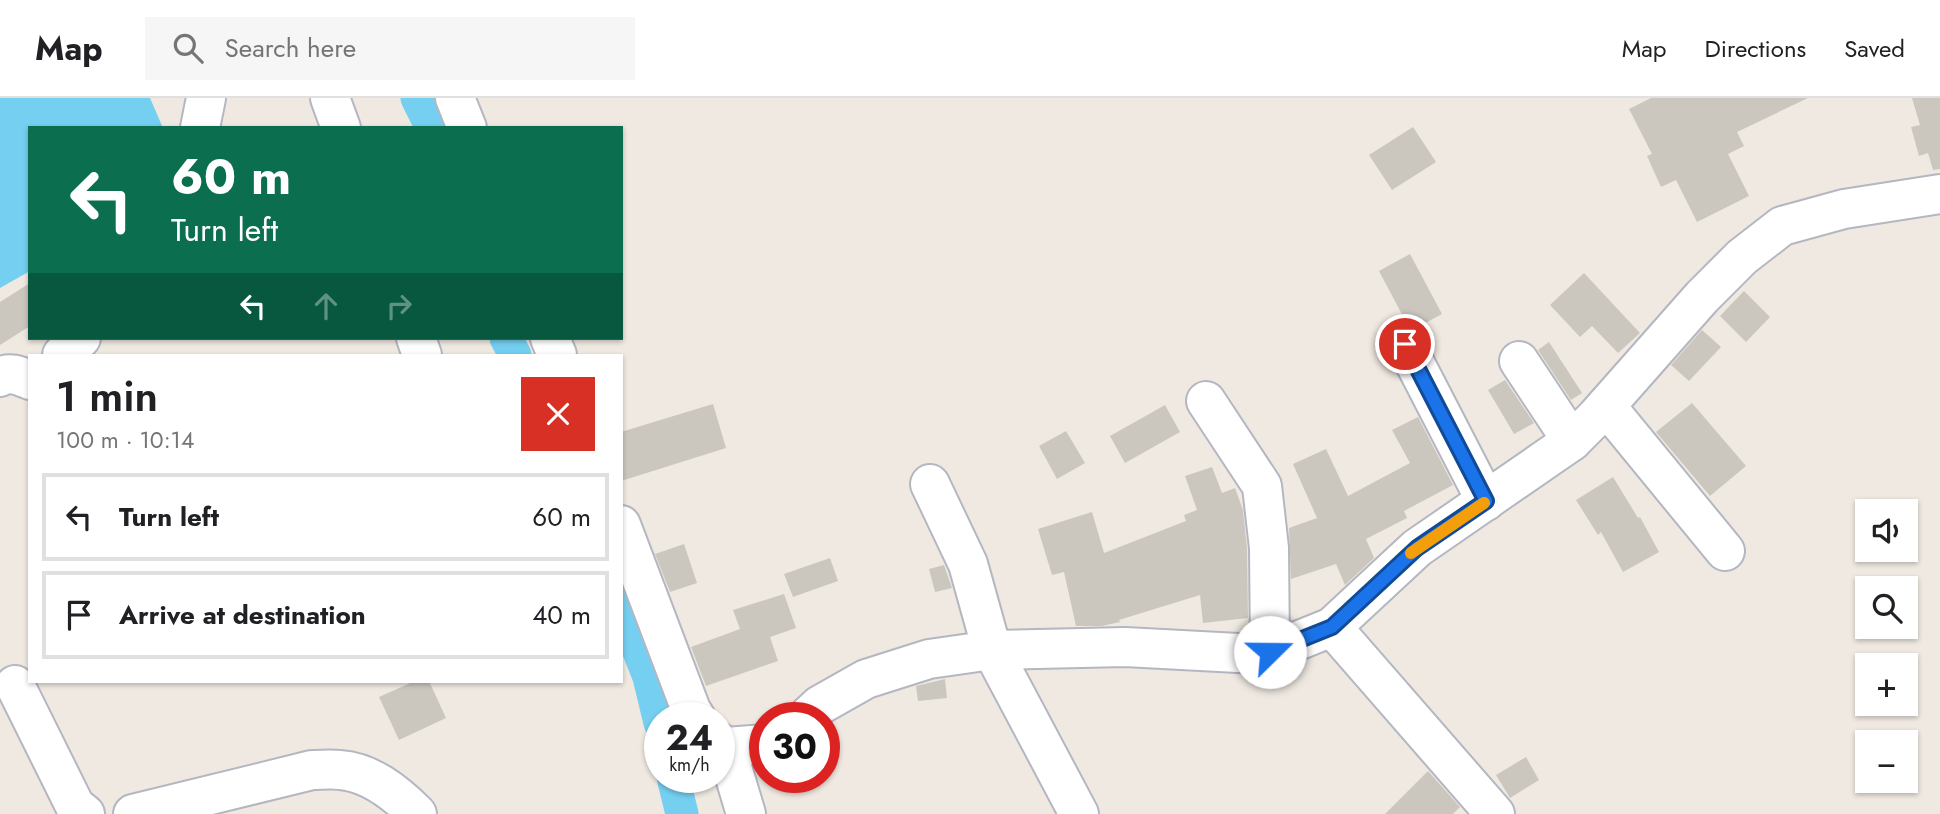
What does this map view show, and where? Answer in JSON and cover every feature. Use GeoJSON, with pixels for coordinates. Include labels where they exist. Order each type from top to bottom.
{"type":"FeatureCollection","features":[{"type":"Feature","properties":{"kind":"street"},"geometry":{"type":"LineString","coordinates":[[200,126],[206,98]]}},
{"type":"Feature","properties":{"kind":"street"},"geometry":{"type":"LineString","coordinates":[[330,98],[340,126]]}},
{"type":"Feature","properties":{"kind":"street"},"geometry":{"type":"LineString","coordinates":[[455,98],[466,126]]}},
{"type":"Feature","properties":{"kind":"street"},"geometry":{"type":"LineString","coordinates":[[825,702],[866,679],[929,659],[992,650],[1125,647],[1238,653],[1270,652],[1332,627],[1417,548],[1572,441],[1710,289],[1742,257],[1782,226],[1844,209],[1940,194]]}},
{"type":"Feature","properties":{"kind":"street"},"geometry":{"type":"LineString","coordinates":[[63,354],[79,340]]}},
{"type":"Feature","properties":{"kind":"street"},"geometry":{"type":"LineString","coordinates":[[1405,344],[1486,501]]}},
{"type":"Feature","properties":{"kind":"street"},"geometry":{"type":"LineString","coordinates":[[1518,361],[1572,441]]}},
{"type":"Feature","properties":{"kind":"street"},"geometry":{"type":"LineString","coordinates":[[0,377],[17,375],[28,379]]}},
{"type":"Feature","properties":{"kind":"street"},"geometry":{"type":"LineString","coordinates":[[1206,401],[1262,486],[1269,548],[1270,652]]}},
{"type":"Feature","properties":{"kind":"street"},"geometry":{"type":"LineString","coordinates":[[1606,406],[1726,551]]}},
{"type":"Feature","properties":{"kind":"street"},"geometry":{"type":"LineString","coordinates":[[930,485],[968,564],[992,650],[1079,814]]}},
{"type":"Feature","properties":{"kind":"street"},"geometry":{"type":"LineString","coordinates":[[623,530],[688,702]]}},
{"type":"Feature","properties":{"kind":"street"},"geometry":{"type":"LineString","coordinates":[[1332,627],[1495,814]]}},
{"type":"Feature","properties":{"kind":"street"},"geometry":{"type":"LineString","coordinates":[[15,682],[75,806],[85,814]]}},
{"type":"Feature","properties":{"kind":"street"},"geometry":{"type":"LineString","coordinates":[[133,814],[312,770],[341,770],[365,775],[381,784],[417,814]]}},
{"type":"Feature","properties":{"kind":"street"},"geometry":{"type":"LineString","coordinates":[[735,782],[746,814]]}},
{"type":"Feature","properties":{"kind":"water"},"geometry":{"type":"Polygon","coordinates":[[[0,98],[150,98],[162,126],[28,126],[28,272],[0,288],[0,98]]]}},
{"type":"Feature","properties":{"kind":"building"},"geometry":{"type":"Polygon","coordinates":[[[1651,98],[1808,98],[1737,132],[1744,146],[1728,154],[1749,196],[1697,222],[1676,180],[1661,187],[1647,156],[1652,154],[1629,109],[1651,98]]]}},
{"type":"Feature","properties":{"kind":"building"},"geometry":{"type":"Polygon","coordinates":[[[1912,98],[1940,98],[1940,169],[1933,170],[1928,153],[1919,156],[1911,127],[1920,125],[1912,98]]]}},
{"type":"Feature","properties":{"kind":"building"},"geometry":{"type":"Polygon","coordinates":[[[1413,127],[1436,162],[1392,190],[1369,155],[1413,127]]]}},
{"type":"Feature","properties":{"kind":"building"},"geometry":{"type":"Polygon","coordinates":[[[1410,254],[1442,314],[1418,327],[1406,322],[1379,271],[1410,254]]]}},
{"type":"Feature","properties":{"kind":"building"},"geometry":{"type":"Polygon","coordinates":[[[1584,273],[1640,333],[1618,353],[1592,326],[1580,337],[1550,305],[1584,273]]]}},
{"type":"Feature","properties":{"kind":"building"},"geometry":{"type":"Polygon","coordinates":[[[28,284],[28,327],[0,345],[0,302],[28,284]]]}},
{"type":"Feature","properties":{"kind":"building"},"geometry":{"type":"Polygon","coordinates":[[[1744,291],[1770,317],[1746,342],[1720,316],[1744,291]]]}},
{"type":"Feature","properties":{"kind":"building"},"geometry":{"type":"Polygon","coordinates":[[[1702,330],[1721,347],[1689,381],[1671,365],[1702,330]]]}},
{"type":"Feature","properties":{"kind":"building"},"geometry":{"type":"Polygon","coordinates":[[[1549,342],[1582,393],[1571,400],[1538,350],[1549,342]]]}},
{"type":"Feature","properties":{"kind":"building"},"geometry":{"type":"Polygon","coordinates":[[[1505,380],[1534,423],[1514,434],[1488,390],[1505,380]]]}},
{"type":"Feature","properties":{"kind":"building"},"geometry":{"type":"Polygon","coordinates":[[[1692,403],[1746,466],[1710,496],[1656,432],[1692,403]]]}},
{"type":"Feature","properties":{"kind":"building"},"geometry":{"type":"Polygon","coordinates":[[[713,404],[726,448],[623,480],[623,431],[713,404]]]}},
{"type":"Feature","properties":{"kind":"building"},"geometry":{"type":"Polygon","coordinates":[[[1165,405],[1180,432],[1125,463],[1110,436],[1165,405]]]}},
{"type":"Feature","properties":{"kind":"building"},"geometry":{"type":"Polygon","coordinates":[[[1418,417],[1453,485],[1404,511],[1407,518],[1366,539],[1374,558],[1345,585],[1336,564],[1291,579],[1289,528],[1317,518],[1293,464],[1326,449],[1348,496],[1410,463],[1392,430],[1418,417]]]}},
{"type":"Feature","properties":{"kind":"building"},"geometry":{"type":"Polygon","coordinates":[[[1066,431],[1085,463],[1057,479],[1039,446],[1066,431]]]}},
{"type":"Feature","properties":{"kind":"building"},"geometry":{"type":"Polygon","coordinates":[[[1212,467],[1222,493],[1235,488],[1243,510],[1247,549],[1248,618],[1203,623],[1200,595],[1119,620],[1120,622],[1102,626],[1076,626],[1064,572],[1052,575],[1038,529],[1092,512],[1104,553],[1186,521],[1184,515],[1197,510],[1185,476],[1212,467]]]}},
{"type":"Feature","properties":{"kind":"building"},"geometry":{"type":"Polygon","coordinates":[[[1613,477],[1638,518],[1640,517],[1659,552],[1623,572],[1601,532],[1598,535],[1576,500],[1613,477]]]}},
{"type":"Feature","properties":{"kind":"building"},"geometry":{"type":"Polygon","coordinates":[[[684,544],[697,583],[670,592],[655,554],[684,544]]]}},
{"type":"Feature","properties":{"kind":"building"},"geometry":{"type":"Polygon","coordinates":[[[830,558],[838,581],[793,597],[784,574],[830,558]]]}},
{"type":"Feature","properties":{"kind":"building"},"geometry":{"type":"Polygon","coordinates":[[[944,565],[952,588],[935,592],[929,569],[944,565]]]}},
{"type":"Feature","properties":{"kind":"building"},"geometry":{"type":"Polygon","coordinates":[[[784,594],[796,628],[770,637],[778,661],[706,686],[691,647],[740,629],[733,610],[784,594]]]}},
{"type":"Feature","properties":{"kind":"building"},"geometry":{"type":"Polygon","coordinates":[[[945,679],[947,698],[918,701],[916,686],[945,679]]]}},
{"type":"Feature","properties":{"kind":"building"},"geometry":{"type":"Polygon","coordinates":[[[410,683],[430,683],[446,718],[399,740],[379,697],[410,683]]]}},
{"type":"Feature","properties":{"kind":"building"},"geometry":{"type":"Polygon","coordinates":[[[1526,757],[1539,780],[1510,798],[1496,775],[1526,757]]]}},
{"type":"Feature","properties":{"kind":"building"},"geometry":{"type":"Polygon","coordinates":[[[1428,771],[1460,807],[1453,814],[1385,814],[1428,771]]]}},
{"type":"Feature","properties":{"kind":"waterway"},"geometry":{"type":"LineString","coordinates":[[417,98],[431,126]]}},
{"type":"Feature","properties":{"kind":"waterway"},"geometry":{"type":"LineString","coordinates":[[507,340],[514,354]]}},
{"type":"Feature","properties":{"kind":"waterway"},"geometry":{"type":"LineString","coordinates":[[623,611],[649,677],[655,702]]}},
{"type":"Feature","properties":{"kind":"waterway"},"geometry":{"type":"LineString","coordinates":[[677,793],[682,814]]}},
{"type":"Feature","properties":{"kind":"slow traffic"},"geometry":{"type":"LineString","coordinates":[[1411,553],[1484,503]]}},
{"type":"Feature","properties":{"kind":"route"},"geometry":{"type":"LineString","coordinates":[[1270,652],[1332,627],[1417,548],[1486,501],[1405,344]]}}]}
